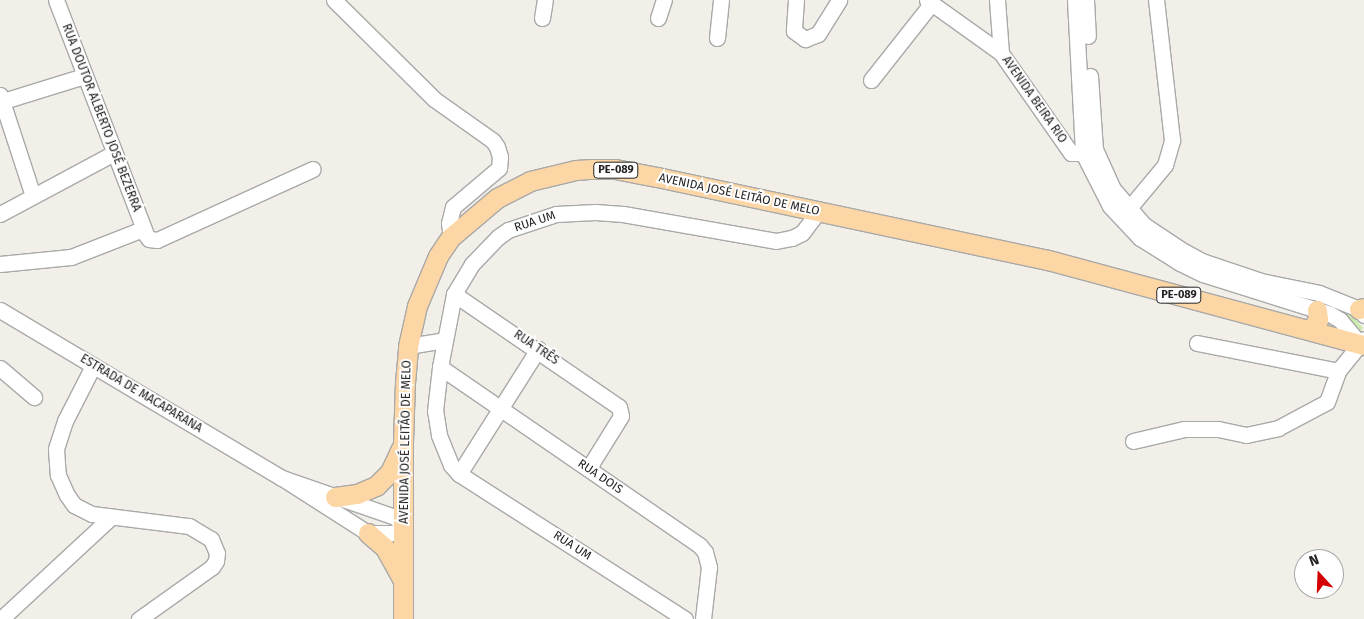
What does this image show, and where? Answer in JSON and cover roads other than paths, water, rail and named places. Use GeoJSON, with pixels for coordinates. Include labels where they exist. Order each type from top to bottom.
{"type":"FeatureCollection","features":[{"type":"Feature","properties":{"kind":"main road","name":"AVENIDA JOSÉ LEITÃO DE MELO"},"geometry":{"type":"LineString","coordinates":[[403,619],[403,442],[408,346],[416,306],[438,256],[451,237],[480,210],[510,190],[530,181],[592,169],[615,169],[657,176],[1048,260],[1310,330],[1362,342]]}},
{"type":"Feature","properties":{"kind":"main road"},"geometry":{"type":"LineString","coordinates":[[1310,330],[1318,320],[1318,302]]}},
{"type":"Feature","properties":{"kind":"main road"},"geometry":{"type":"LineString","coordinates":[[335,497],[367,492],[381,483],[394,466],[403,442]]}},
{"type":"Feature","properties":{"kind":"main road"},"geometry":{"type":"LineString","coordinates":[[368,533],[385,548],[404,582]]}},
{"type":"Feature","properties":{"kind":"street","name":"RUA DOUTOR ALBERTO JOSÉ BEZERRA"},"geometry":{"type":"LineString","coordinates":[[56,0],[144,232]]}},
{"type":"Feature","properties":{"kind":"street"},"geometry":{"type":"LineString","coordinates":[[334,0],[434,99],[493,140],[497,147],[500,164],[494,174],[453,207],[449,223],[451,237]]}},
{"type":"Feature","properties":{"kind":"street"},"geometry":{"type":"LineString","coordinates":[[542,18],[545,0]]}},
{"type":"Feature","properties":{"kind":"street"},"geometry":{"type":"LineString","coordinates":[[658,18],[664,0]]}},
{"type":"Feature","properties":{"kind":"street"},"geometry":{"type":"LineString","coordinates":[[717,38],[722,0]]}},
{"type":"Feature","properties":{"kind":"street"},"geometry":{"type":"LineString","coordinates":[[796,0],[794,31],[806,39],[818,34],[839,0]]}},
{"type":"Feature","properties":{"kind":"street"},"geometry":{"type":"LineString","coordinates":[[997,0],[1001,53]]}},
{"type":"Feature","properties":{"kind":"street"},"geometry":{"type":"LineString","coordinates":[[1075,0],[1089,151],[1108,192],[1110,206],[1140,238],[1180,263],[1203,274],[1318,302],[1362,310]]}},
{"type":"Feature","properties":{"kind":"street"},"geometry":{"type":"LineString","coordinates":[[1086,0],[1089,151]]}},
{"type":"Feature","properties":{"kind":"street"},"geometry":{"type":"LineString","coordinates":[[1130,208],[1165,165],[1172,140],[1156,0]]}},
{"type":"Feature","properties":{"kind":"street"},"geometry":{"type":"LineString","coordinates":[[871,80],[930,1]]}},
{"type":"Feature","properties":{"kind":"street","name":"AVENIDA BEIRA RIO"},"geometry":{"type":"LineString","coordinates":[[930,1],[1001,53],[1070,152],[1089,151]]}},
{"type":"Feature","properties":{"kind":"street"},"geometry":{"type":"LineString","coordinates":[[33,196],[1,100],[84,76]]}},
{"type":"Feature","properties":{"kind":"street"},"geometry":{"type":"LineString","coordinates":[[0,214],[114,153]]}},
{"type":"Feature","properties":{"kind":"street"},"geometry":{"type":"LineString","coordinates":[[0,264],[71,257],[144,232],[149,239],[157,240],[313,170]]}},
{"type":"Feature","properties":{"kind":"street"},"geometry":{"type":"LineString","coordinates":[[1108,192],[1130,208],[1144,225],[1180,249],[1202,261],[1318,302],[1362,342],[1338,371],[1327,402],[1272,430],[1246,435],[1218,429],[1184,429],[1133,440]]}},
{"type":"Feature","properties":{"kind":"street","name":"RUA UM"},"geometry":{"type":"LineString","coordinates":[[686,619],[459,474],[447,459],[436,423],[436,395],[454,294],[472,264],[498,237],[508,230],[556,214],[595,212],[622,214],[776,241],[792,238],[802,233],[818,212]]}},
{"type":"Feature","properties":{"kind":"street","name":"RUA TRÊS"},"geometry":{"type":"LineString","coordinates":[[454,294],[538,349],[617,405],[621,416],[588,469]]}},
{"type":"Feature","properties":{"kind":"street","name":"ESTRADA DE MACAPARANA"},"geometry":{"type":"LineString","coordinates":[[0,310],[282,478],[368,533]]}},
{"type":"Feature","properties":{"kind":"street"},"geometry":{"type":"LineString","coordinates":[[408,346],[445,340]]}},
{"type":"Feature","properties":{"kind":"street"},"geometry":{"type":"LineString","coordinates":[[1197,343],[1338,371]]}},
{"type":"Feature","properties":{"kind":"street"},"geometry":{"type":"LineString","coordinates":[[459,474],[538,349]]}},
{"type":"Feature","properties":{"kind":"street"},"geometry":{"type":"LineString","coordinates":[[93,366],[65,421],[56,449],[56,464],[61,485],[74,505],[92,514],[110,518],[181,525],[198,530],[214,544],[216,561],[212,567],[139,619]]}},
{"type":"Feature","properties":{"kind":"street","name":"RUA DOIS"},"geometry":{"type":"LineString","coordinates":[[440,367],[700,546],[707,556],[709,568],[703,619]]}},
{"type":"Feature","properties":{"kind":"street"},"geometry":{"type":"LineString","coordinates":[[3,377],[34,397]]}},
{"type":"Feature","properties":{"kind":"street","name":"ESTRADA DE MACAPARANA"},"geometry":{"type":"LineString","coordinates":[[282,478],[395,517],[404,527]]}},
{"type":"Feature","properties":{"kind":"street"},"geometry":{"type":"LineString","coordinates":[[0,619],[110,518]]}},
{"type":"Feature","properties":{"kind":"street"},"geometry":{"type":"LineString","coordinates":[[368,533],[395,533],[404,527]]}}]}
